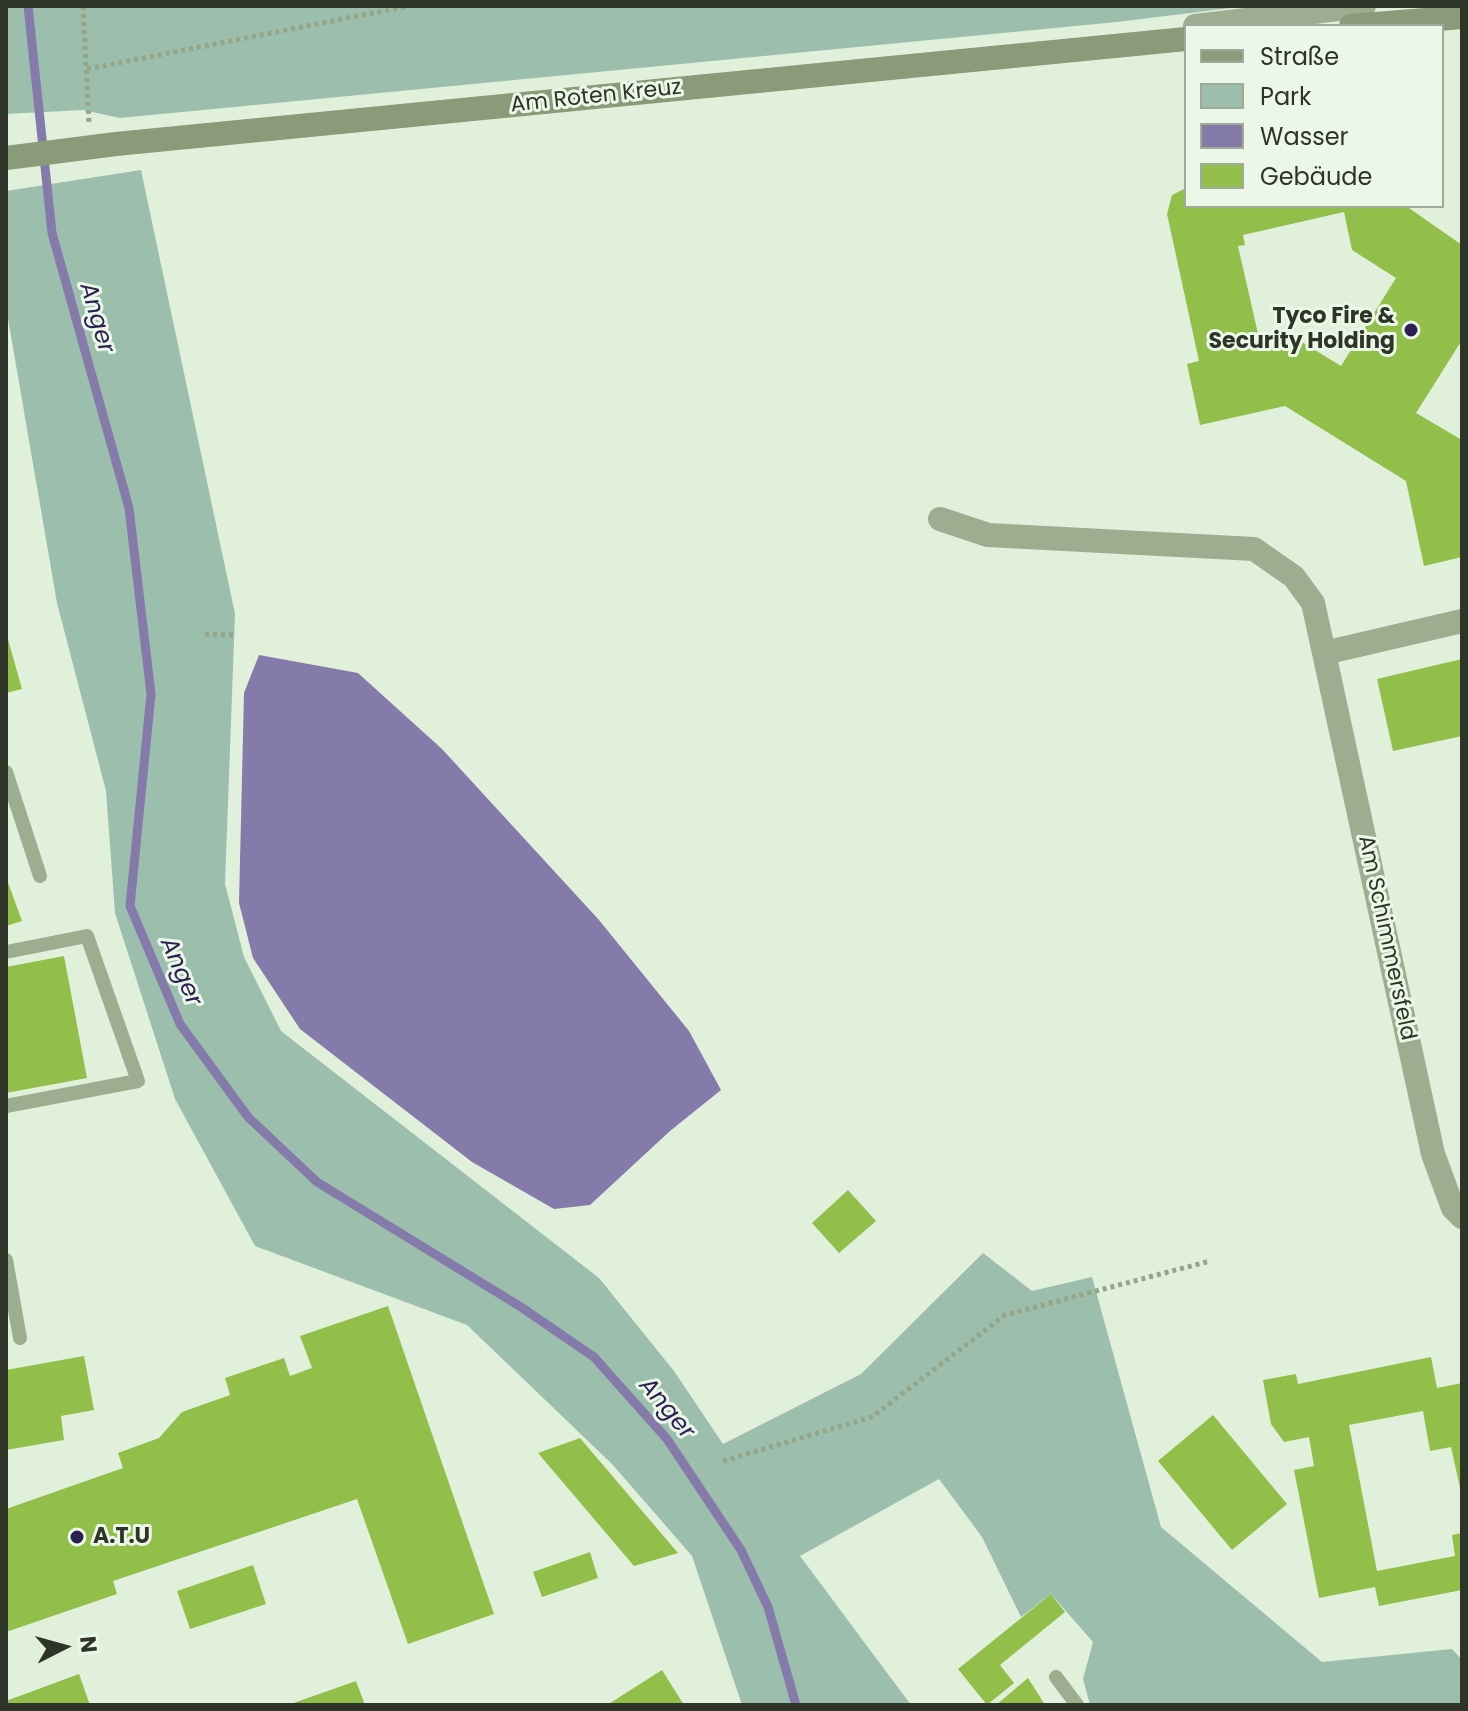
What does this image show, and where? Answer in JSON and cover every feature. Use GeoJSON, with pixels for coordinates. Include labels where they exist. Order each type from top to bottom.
{"type":"FeatureCollection","features":[{"type":"Feature","properties":{"kind":"street"},"geometry":{"type":"LineString","coordinates":[[1212,24],[1364,6]]}},
{"type":"Feature","properties":{"kind":"street"},"geometry":{"type":"LineString","coordinates":[[1376,24],[1462,17]]}},
{"type":"Feature","properties":{"kind":"street"},"geometry":{"type":"LineString","coordinates":[[1114,44],[1184,28]]}},
{"type":"Feature","properties":{"kind":"street","name":"Am Roten Kreuz"},"geometry":{"type":"LineString","coordinates":[[10,158],[1184,39]]}},
{"type":"Feature","properties":{"kind":"street","name":"Am Schimmersfeld"},"geometry":{"type":"LineString","coordinates":[[940,519],[988,535],[1254,549],[1294,577],[1313,603],[1433,1154],[1453,1208],[1462,1217]]}},
{"type":"Feature","properties":{"kind":"street"},"geometry":{"type":"LineString","coordinates":[[1324,653],[1462,621]]}},
{"type":"Feature","properties":{"kind":"lane"},"geometry":{"type":"LineString","coordinates":[[6,772],[12,815],[40,876]]}},
{"type":"Feature","properties":{"kind":"lane"},"geometry":{"type":"LineString","coordinates":[[6,952],[87,936],[138,1081],[6,1106]]}},
{"type":"Feature","properties":{"kind":"lane"},"geometry":{"type":"LineString","coordinates":[[6,1260],[20,1338]]}},
{"type":"Feature","properties":{"kind":"lane"},"geometry":{"type":"LineString","coordinates":[[1056,1677],[1077,1705]]}},
{"type":"Feature","properties":{"kind":"path"},"geometry":{"type":"LineString","coordinates":[[83,6],[89,148]]}},
{"type":"Feature","properties":{"kind":"path"},"geometry":{"type":"LineString","coordinates":[[87,69],[409,6]]}},
{"type":"Feature","properties":{"kind":"path"},"geometry":{"type":"LineString","coordinates":[[205,634],[235,635]]}},
{"type":"Feature","properties":{"kind":"path"},"geometry":{"type":"LineString","coordinates":[[723,1461],[872,1417],[1005,1315],[1210,1261]]}},
{"type":"Feature","properties":{"kind":"green space"},"geometry":{"type":"Polygon","coordinates":[[[6,6],[1247,6],[1117,22],[120,118],[83,110],[6,114],[6,6]]]}},
{"type":"Feature","properties":{"kind":"green space"},"geometry":{"type":"Polygon","coordinates":[[[141,170],[235,614],[225,884],[244,957],[281,1031],[599,1278],[674,1371],[723,1444],[861,1374],[983,1253],[1032,1291],[1092,1277],[1161,1527],[1322,1662],[1452,1649],[1462,1660],[1462,1705],[1090,1705],[1083,1679],[1093,1642],[1051,1594],[1021,1617],[982,1537],[939,1479],[800,1556],[911,1705],[742,1705],[692,1556],[612,1464],[467,1325],[255,1246],[175,1099],[115,913],[106,791],[57,603],[6,307],[6,191],[141,170]]]}},
{"type":"Feature","properties":{"kind":"water"},"geometry":{"type":"Polygon","coordinates":[[[259,655],[358,673],[442,749],[599,920],[689,1031],[721,1090],[670,1131],[590,1205],[554,1209],[472,1162],[300,1029],[253,958],[239,903],[244,693],[259,655]]]}},
{"type":"Feature","properties":{"kind":"building"},"geometry":{"type":"Polygon","coordinates":[[[1184,189],[1184,208],[1409,208],[1462,245],[1462,340],[1416,413],[1462,440],[1462,557],[1424,566],[1406,481],[1285,406],[1200,425],[1187,364],[1199,361],[1167,214],[1172,195],[1184,189]],[[1344,212],[1243,235],[1245,245],[1238,246],[1261,347],[1297,339],[1341,366],[1396,278],[1352,250],[1344,212]]]}},
{"type":"Feature","properties":{"kind":"building"},"geometry":{"type":"Polygon","coordinates":[[[6,632],[22,689],[6,693],[6,632]]]}},
{"type":"Feature","properties":{"kind":"building"},"geometry":{"type":"Polygon","coordinates":[[[1462,659],[1462,736],[1393,751],[1377,679],[1462,659]]]}},
{"type":"Feature","properties":{"kind":"building"},"geometry":{"type":"Polygon","coordinates":[[[6,877],[22,921],[6,926],[6,877]]]}},
{"type":"Feature","properties":{"kind":"building"},"geometry":{"type":"Polygon","coordinates":[[[64,956],[87,1078],[6,1093],[6,967],[64,956]]]}},
{"type":"Feature","properties":{"kind":"building"},"geometry":{"type":"Polygon","coordinates":[[[848,1190],[876,1221],[839,1253],[812,1223],[848,1190]]]}},
{"type":"Feature","properties":{"kind":"building"},"geometry":{"type":"Polygon","coordinates":[[[388,1306],[494,1614],[408,1644],[357,1499],[113,1581],[117,1594],[6,1632],[6,1509],[123,1468],[118,1453],[159,1438],[182,1412],[230,1395],[225,1378],[284,1358],[290,1376],[312,1368],[300,1336],[388,1306]]]}},
{"type":"Feature","properties":{"kind":"building"},"geometry":{"type":"Polygon","coordinates":[[[84,1356],[94,1410],[61,1416],[64,1440],[6,1450],[6,1370],[84,1356]]]}},
{"type":"Feature","properties":{"kind":"building"},"geometry":{"type":"Polygon","coordinates":[[[1431,1357],[1437,1388],[1462,1383],[1462,1497],[1451,1447],[1430,1451],[1423,1411],[1349,1425],[1377,1571],[1455,1556],[1452,1535],[1462,1533],[1462,1590],[1379,1606],[1375,1587],[1319,1598],[1294,1470],[1314,1466],[1309,1437],[1284,1442],[1271,1424],[1263,1380],[1296,1374],[1298,1384],[1431,1357]]]}},
{"type":"Feature","properties":{"kind":"building"},"geometry":{"type":"Polygon","coordinates":[[[1213,1415],[1287,1504],[1232,1550],[1158,1461],[1213,1415]]]}},
{"type":"Feature","properties":{"kind":"building"},"geometry":{"type":"Polygon","coordinates":[[[580,1438],[678,1553],[634,1566],[538,1453],[580,1438]]]}},
{"type":"Feature","properties":{"kind":"building"},"geometry":{"type":"Polygon","coordinates":[[[590,1552],[598,1578],[542,1597],[533,1572],[590,1552]]]}},
{"type":"Feature","properties":{"kind":"building"},"geometry":{"type":"Polygon","coordinates":[[[253,1565],[266,1604],[190,1629],[177,1591],[253,1565]]]}},
{"type":"Feature","properties":{"kind":"building"},"geometry":{"type":"Polygon","coordinates":[[[1051,1594],[1065,1612],[1000,1665],[1014,1683],[987,1705],[958,1669],[1051,1594]]]}},
{"type":"Feature","properties":{"kind":"building"},"geometry":{"type":"Polygon","coordinates":[[[662,1670],[684,1705],[607,1705],[662,1670]]]}},
{"type":"Feature","properties":{"kind":"building"},"geometry":{"type":"Polygon","coordinates":[[[79,1674],[90,1705],[6,1705],[6,1701],[79,1674]]]}},
{"type":"Feature","properties":{"kind":"building"},"geometry":{"type":"Polygon","coordinates":[[[1028,1678],[1045,1705],[996,1705],[1028,1678]]]}},
{"type":"Feature","properties":{"kind":"building"},"geometry":{"type":"Polygon","coordinates":[[[356,1681],[365,1705],[288,1705],[356,1681]]]}},
{"type":"Feature","properties":{"kind":"waterway","name":"Anger"},"geometry":{"type":"LineString","coordinates":[[28,6],[52,233],[129,508],[151,694],[130,906],[180,1024],[248,1117],[317,1182],[521,1307],[594,1357],[667,1439],[741,1550],[768,1607],[796,1705]]}},
{"type":"Feature","properties":{"kind":"place","name":"Tyco Fire & Security Holding"},"geometry":{"type":"Point","coordinates":[1411,330]}},
{"type":"Feature","properties":{"kind":"place","name":"A.T.U"},"geometry":{"type":"Point","coordinates":[77,1537]}}]}
